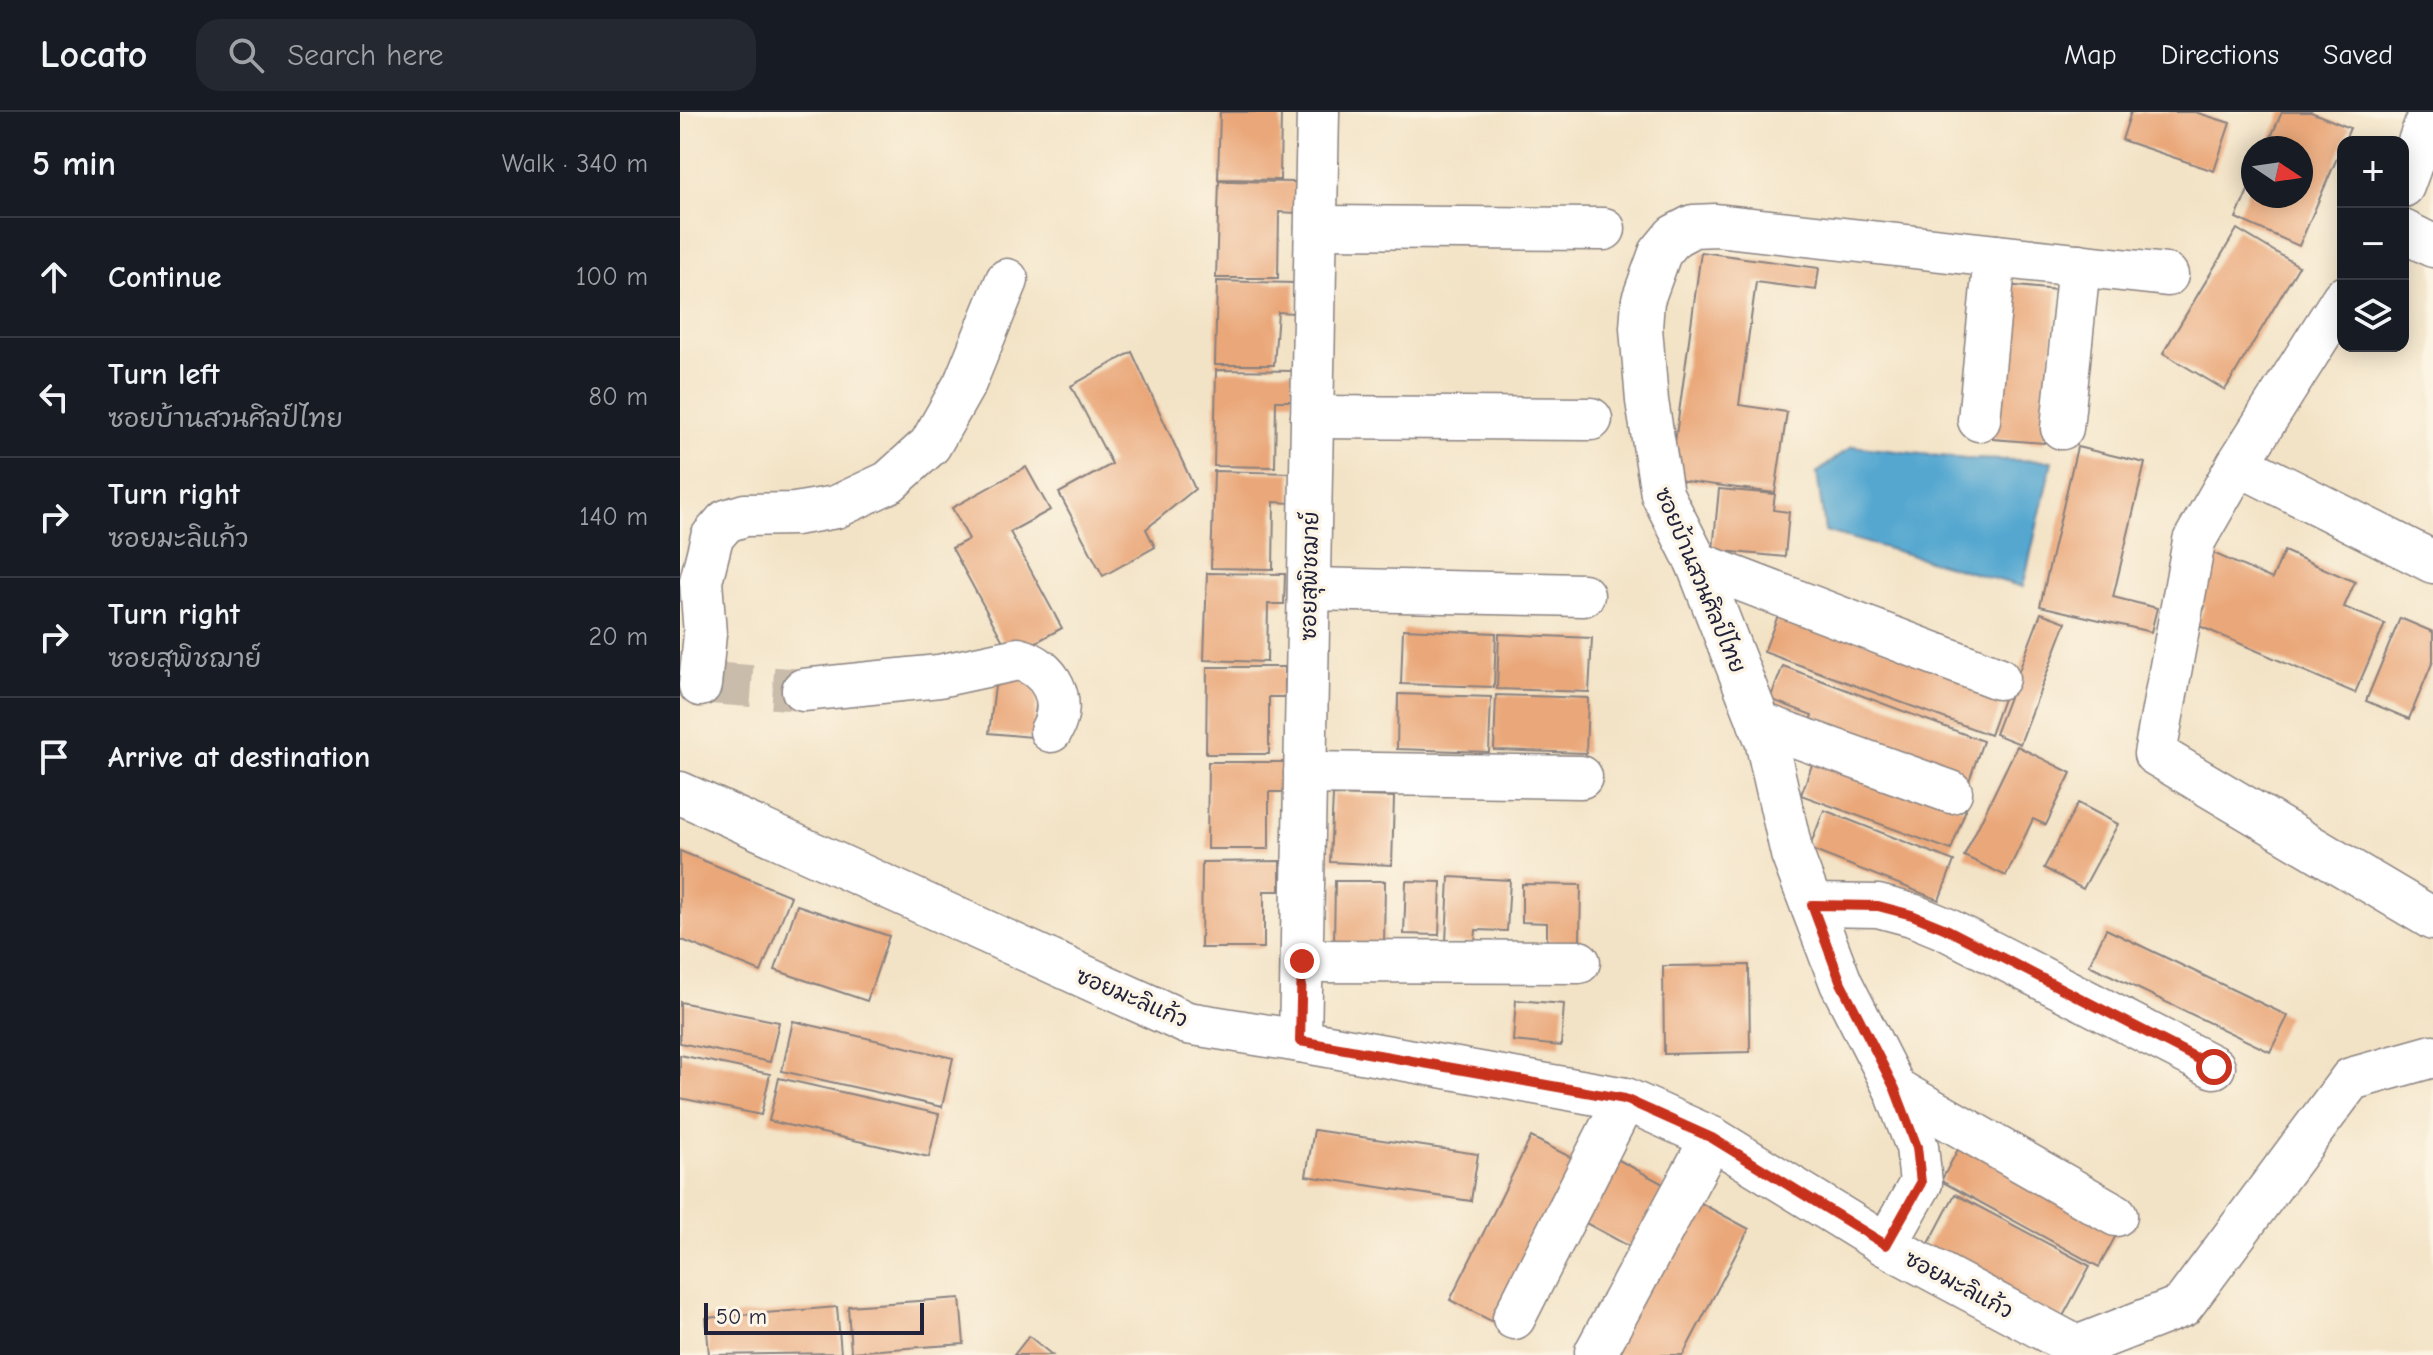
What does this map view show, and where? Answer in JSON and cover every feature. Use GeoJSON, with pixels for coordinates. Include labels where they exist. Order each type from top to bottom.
{"type":"FeatureCollection","features":[{"type":"Feature","properties":{"kind":"street","name":"ซอยสุพิชฌาย์"},"geometry":{"type":"LineString","coordinates":[[1300,1041],[1318,112]]}},
{"type":"Feature","properties":{"kind":"street"},"geometry":{"type":"LineString","coordinates":[[2409,170],[2430,112]]}},
{"type":"Feature","properties":{"kind":"street","name":"ซอยบ้านสวนศิลป์ไทย"},"geometry":{"type":"LineString","coordinates":[[1886,1245],[1921,1183],[1917,1147],[1895,1089],[1841,983],[1792,854],[1766,740],[1697,563],[1662,494],[1647,401],[1641,328],[1643,300],[1660,253],[1674,236],[1693,226],[1716,225],[2167,275]]}},
{"type":"Feature","properties":{"kind":"street"},"geometry":{"type":"LineString","coordinates":[[1316,227],[1604,229]]}},
{"type":"Feature","properties":{"kind":"street"},"geometry":{"type":"LineString","coordinates":[[2409,234],[2433,246]]}},
{"type":"Feature","properties":{"kind":"street"},"geometry":{"type":"LineString","coordinates":[[1979,420],[1995,256]]}},
{"type":"Feature","properties":{"kind":"street"},"geometry":{"type":"LineString","coordinates":[[2062,428],[2079,265]]}},
{"type":"Feature","properties":{"kind":"street"},"geometry":{"type":"LineString","coordinates":[[697,686],[705,634],[701,581],[712,537],[726,521],[745,515],[795,514],[836,507],[889,482],[930,445],[965,383],[1007,280]]}},
{"type":"Feature","properties":{"kind":"street"},"geometry":{"type":"LineString","coordinates":[[2337,307],[2238,464],[2194,541],[2155,754],[2433,919]]}},
{"type":"Feature","properties":{"kind":"street"},"geometry":{"type":"LineString","coordinates":[[1312,417],[1591,419]]}},
{"type":"Feature","properties":{"kind":"street"},"geometry":{"type":"LineString","coordinates":[[2238,464],[2433,562]]}},
{"type":"Feature","properties":{"kind":"street"},"geometry":{"type":"LineString","coordinates":[[1697,563],[1998,678]]}},
{"type":"Feature","properties":{"kind":"street"},"geometry":{"type":"LineString","coordinates":[[1309,589],[1583,595]]}},
{"type":"Feature","properties":{"kind":"street"},"geometry":{"type":"LineString","coordinates":[[803,690],[939,676],[1018,659],[1040,668],[1051,680],[1058,708],[1056,723],[1051,731]]}},
{"type":"Feature","properties":{"kind":"street"},"geometry":{"type":"LineString","coordinates":[[1759,723],[1951,792]]}},
{"type":"Feature","properties":{"kind":"street"},"geometry":{"type":"LineString","coordinates":[[1305,773],[1581,777]]}},
{"type":"Feature","properties":{"kind":"street","name":"ซอยมะลิแก้ว"},"geometry":{"type":"LineString","coordinates":[[680,793],[1187,1023],[1625,1099],[1712,1138],[1886,1245],[2077,1347],[2182,1306],[2351,1079],[2433,1056]]}},
{"type":"Feature","properties":{"kind":"street"},"geometry":{"type":"LineString","coordinates":[[1812,905],[1878,906],[1912,915],[1946,929],[2214,1067]]}},
{"type":"Feature","properties":{"kind":"street"},"geometry":{"type":"LineString","coordinates":[[1302,961],[1579,962]]}},
{"type":"Feature","properties":{"kind":"street"},"geometry":{"type":"LineString","coordinates":[[1895,1089],[2116,1215]]}},
{"type":"Feature","properties":{"kind":"street"},"geometry":{"type":"LineString","coordinates":[[1514,1318],[1625,1099]]}},
{"type":"Feature","properties":{"kind":"street"},"geometry":{"type":"LineString","coordinates":[[1596,1352],[1712,1138]]}},
{"type":"Feature","properties":{"kind":"water"},"geometry":{"type":"Polygon","coordinates":[[[1852,446],[1965,459],[2052,461],[2023,587],[1825,531],[1817,473],[1852,446]]]}},
{"type":"Feature","properties":{"kind":"building"},"geometry":{"type":"Polygon","coordinates":[[[1220,112],[1281,112],[1280,180],[1218,179],[1220,112]]]}},
{"type":"Feature","properties":{"kind":"building"},"geometry":{"type":"Polygon","coordinates":[[[2131,112],[2195,112],[2230,123],[2214,171],[2122,140],[2131,112]]]}},
{"type":"Feature","properties":{"kind":"building"},"geometry":{"type":"Polygon","coordinates":[[[2282,112],[2311,112],[2350,128],[2347,136],[2337,136],[2337,158],[2299,246],[2236,218],[2241,207],[2313,208],[2313,136],[2271,136],[2282,112]]]}},
{"type":"Feature","properties":{"kind":"building"},"geometry":{"type":"Polygon","coordinates":[[[1219,181],[1296,182],[1296,213],[1279,212],[1278,278],[1216,278],[1219,181]]]}},
{"type":"Feature","properties":{"kind":"building"},"geometry":{"type":"Polygon","coordinates":[[[2237,229],[2299,266],[2225,390],[2163,353],[2237,229]]]}},
{"type":"Feature","properties":{"kind":"building"},"geometry":{"type":"Polygon","coordinates":[[[1701,252],[1819,268],[1816,290],[1756,282],[1739,405],[1787,412],[1775,493],[1670,479],[1701,252]]]}},
{"type":"Feature","properties":{"kind":"building"},"geometry":{"type":"Polygon","coordinates":[[[1217,281],[1295,283],[1294,313],[1278,312],[1274,365],[1215,365],[1217,281]]]}},
{"type":"Feature","properties":{"kind":"building"},"geometry":{"type":"Polygon","coordinates":[[[2006,285],[2057,290],[2044,443],[1993,439],[2006,285]]]}},
{"type":"Feature","properties":{"kind":"building"},"geometry":{"type":"Polygon","coordinates":[[[1132,352],[1195,489],[1146,529],[1155,547],[1103,576],[1059,493],[1112,464],[1071,386],[1132,352]]]}},
{"type":"Feature","properties":{"kind":"building"},"geometry":{"type":"Polygon","coordinates":[[[1216,370],[1293,371],[1293,401],[1276,401],[1275,467],[1214,466],[1216,370]]]}},
{"type":"Feature","properties":{"kind":"building"},"geometry":{"type":"Polygon","coordinates":[[[2077,447],[2145,463],[2113,597],[2157,608],[2151,632],[2040,606],[2077,447]]]}},
{"type":"Feature","properties":{"kind":"building"},"geometry":{"type":"Polygon","coordinates":[[[1026,467],[1050,510],[1010,532],[1062,628],[1011,656],[952,548],[969,539],[952,508],[1026,467]]]}},
{"type":"Feature","properties":{"kind":"building"},"geometry":{"type":"Polygon","coordinates":[[[1214,471],[1291,473],[1291,503],[1274,502],[1273,569],[1211,568],[1214,471]]]}},
{"type":"Feature","properties":{"kind":"building"},"geometry":{"type":"Polygon","coordinates":[[[1719,489],[1775,494],[1773,510],[1789,512],[1785,557],[1713,550],[1719,489]]]}},
{"type":"Feature","properties":{"kind":"building"},"geometry":{"type":"Polygon","coordinates":[[[2284,551],[2355,582],[2344,607],[2385,624],[2355,693],[2197,625],[2205,606],[2190,600],[2211,552],[2272,579],[2284,551]]]}},
{"type":"Feature","properties":{"kind":"building"},"geometry":{"type":"Polygon","coordinates":[[[1207,573],[1285,574],[1284,604],[1268,604],[1267,662],[1204,660],[1207,573]]]}},
{"type":"Feature","properties":{"kind":"building"},"geometry":{"type":"Polygon","coordinates":[[[1780,610],[2005,693],[1990,735],[1764,652],[1780,610]]]}},
{"type":"Feature","properties":{"kind":"building"},"geometry":{"type":"Polygon","coordinates":[[[2041,613],[2066,622],[2020,744],[1995,734],[2041,613]]]}},
{"type":"Feature","properties":{"kind":"building"},"geometry":{"type":"Polygon","coordinates":[[[2400,618],[2433,632],[2433,661],[2409,719],[2366,701],[2400,618]]]}},
{"type":"Feature","properties":{"kind":"building"},"geometry":{"type":"Polygon","coordinates":[[[1403,629],[1496,633],[1494,687],[1401,684],[1403,629]]]}},
{"type":"Feature","properties":{"kind":"building"},"geometry":{"type":"Polygon","coordinates":[[[1499,634],[1592,638],[1589,692],[1497,689],[1499,634]]]}},
{"type":"Feature","properties":{"kind":"building"},"geometry":{"type":"Polygon","coordinates":[[[1783,666],[1983,741],[1969,781],[1810,721],[1812,715],[1770,699],[1783,666]]]}},
{"type":"Feature","properties":{"kind":"building"},"geometry":{"type":"Polygon","coordinates":[[[1207,667],[1285,667],[1285,697],[1269,697],[1269,754],[1206,754],[1207,667]]]}},
{"type":"Feature","properties":{"kind":"building"},"geometry":{"type":"Polygon","coordinates":[[[997,671],[1040,676],[1032,737],[989,733],[997,671]]]}},
{"type":"Feature","properties":{"kind":"building"},"geometry":{"type":"Polygon","coordinates":[[[1398,694],[1491,697],[1489,752],[1397,749],[1398,694]]]}},
{"type":"Feature","properties":{"kind":"building"},"geometry":{"type":"Polygon","coordinates":[[[1496,695],[1588,698],[1586,753],[1494,750],[1496,695]]]}},
{"type":"Feature","properties":{"kind":"building"},"geometry":{"type":"Polygon","coordinates":[[[2017,746],[2071,773],[2046,825],[2033,819],[2006,876],[1964,856],[2017,746]]]}},
{"type":"Feature","properties":{"kind":"building"},"geometry":{"type":"Polygon","coordinates":[[[1816,754],[1966,809],[1951,850],[1801,795],[1816,754]]]}},
{"type":"Feature","properties":{"kind":"building"},"geometry":{"type":"Polygon","coordinates":[[[1208,762],[1285,762],[1285,792],[1269,792],[1269,849],[1207,849],[1208,762]]]}},
{"type":"Feature","properties":{"kind":"building"},"geometry":{"type":"Polygon","coordinates":[[[1333,795],[1394,797],[1392,865],[1330,862],[1333,795]]]}},
{"type":"Feature","properties":{"kind":"building"},"geometry":{"type":"Polygon","coordinates":[[[2078,803],[2118,824],[2083,889],[2044,868],[2078,803]]]}},
{"type":"Feature","properties":{"kind":"building"},"geometry":{"type":"Polygon","coordinates":[[[1824,810],[1954,861],[1939,900],[1809,849],[1824,810]]]}},
{"type":"Feature","properties":{"kind":"building"},"geometry":{"type":"Polygon","coordinates":[[[680,851],[791,896],[761,972],[680,939],[680,851]]]}},
{"type":"Feature","properties":{"kind":"building"},"geometry":{"type":"Polygon","coordinates":[[[1280,861],[1280,891],[1264,891],[1264,948],[1201,948],[1202,862],[1280,861]]]}},
{"type":"Feature","properties":{"kind":"building"},"geometry":{"type":"Polygon","coordinates":[[[1449,877],[1510,880],[1507,931],[1476,930],[1475,943],[1446,942],[1449,877]]]}},
{"type":"Feature","properties":{"kind":"building"},"geometry":{"type":"Polygon","coordinates":[[[1335,881],[1385,881],[1384,945],[1334,944],[1335,881]]]}},
{"type":"Feature","properties":{"kind":"building"},"geometry":{"type":"Polygon","coordinates":[[[1406,881],[1441,882],[1439,935],[1404,934],[1406,881]]]}},
{"type":"Feature","properties":{"kind":"building"},"geometry":{"type":"Polygon","coordinates":[[[1522,884],[1581,885],[1580,941],[1547,941],[1547,923],[1522,922],[1522,884]]]}},
{"type":"Feature","properties":{"kind":"building"},"geometry":{"type":"Polygon","coordinates":[[[797,905],[889,936],[867,1001],[775,970],[797,905]]]}},
{"type":"Feature","properties":{"kind":"building"},"geometry":{"type":"Polygon","coordinates":[[[2106,929],[2288,1016],[2270,1052],[2089,965],[2106,929]]]}},
{"type":"Feature","properties":{"kind":"building"},"geometry":{"type":"Polygon","coordinates":[[[1749,965],[1750,1052],[1664,1054],[1663,966],[1749,965]]]}},
{"type":"Feature","properties":{"kind":"building"},"geometry":{"type":"Polygon","coordinates":[[[1516,1000],[1564,1004],[1561,1046],[1513,1041],[1516,1000]]]}},
{"type":"Feature","properties":{"kind":"building"},"geometry":{"type":"Polygon","coordinates":[[[680,1002],[779,1022],[770,1062],[680,1043],[680,1002]]]}},
{"type":"Feature","properties":{"kind":"building"},"geometry":{"type":"Polygon","coordinates":[[[793,1021],[953,1058],[942,1107],[782,1071],[793,1021]]]}},
{"type":"Feature","properties":{"kind":"building"},"geometry":{"type":"Polygon","coordinates":[[[680,1055],[770,1074],[761,1115],[680,1098],[680,1055]]]}},
{"type":"Feature","properties":{"kind":"building"},"geometry":{"type":"Polygon","coordinates":[[[779,1078],[939,1114],[929,1157],[769,1121],[779,1078]]]}},
{"type":"Feature","properties":{"kind":"building"},"geometry":{"type":"Polygon","coordinates":[[[1314,1130],[1478,1154],[1471,1201],[1306,1176],[1314,1130]]]}},
{"type":"Feature","properties":{"kind":"building"},"geometry":{"type":"Polygon","coordinates":[[[1531,1137],[1576,1160],[1495,1323],[1450,1300],[1531,1137]]]}},
{"type":"Feature","properties":{"kind":"building"},"geometry":{"type":"Polygon","coordinates":[[[1963,1140],[2121,1226],[2099,1267],[1941,1181],[1963,1140]]]}},
{"type":"Feature","properties":{"kind":"building"},"geometry":{"type":"Polygon","coordinates":[[[1617,1159],[1665,1185],[1632,1248],[1584,1222],[1617,1159]]]}},
{"type":"Feature","properties":{"kind":"building"},"geometry":{"type":"Polygon","coordinates":[[[1955,1194],[2090,1266],[2061,1320],[1926,1249],[1955,1194]]]}},
{"type":"Feature","properties":{"kind":"building"},"geometry":{"type":"Polygon","coordinates":[[[1693,1199],[1749,1229],[1683,1355],[1611,1355],[1693,1199]]]}},
{"type":"Feature","properties":{"kind":"building"},"geometry":{"type":"Polygon","coordinates":[[[960,1298],[964,1344],[851,1352],[848,1306],[960,1298]]]}},
{"type":"Feature","properties":{"kind":"building"},"geometry":{"type":"Polygon","coordinates":[[[837,1307],[841,1353],[709,1355],[706,1318],[837,1307]]]}},
{"type":"Feature","properties":{"kind":"building"},"geometry":{"type":"Polygon","coordinates":[[[1029,1336],[1052,1355],[1014,1355],[1029,1336]]]}},
{"type":"Feature","properties":{"kind":"tunnel"},"geometry":{"type":"LineString","coordinates":[[710,683],[803,690]]}},
{"type":"Feature","properties":{"kind":"route"},"geometry":{"type":"LineString","coordinates":[[1302,961],[1300,1041],[1625,1099],[1712,1138],[1886,1245],[1921,1183],[1917,1147],[1895,1089],[1841,983],[1812,905],[1878,906],[1912,915],[1946,929],[2214,1067]]}}]}
